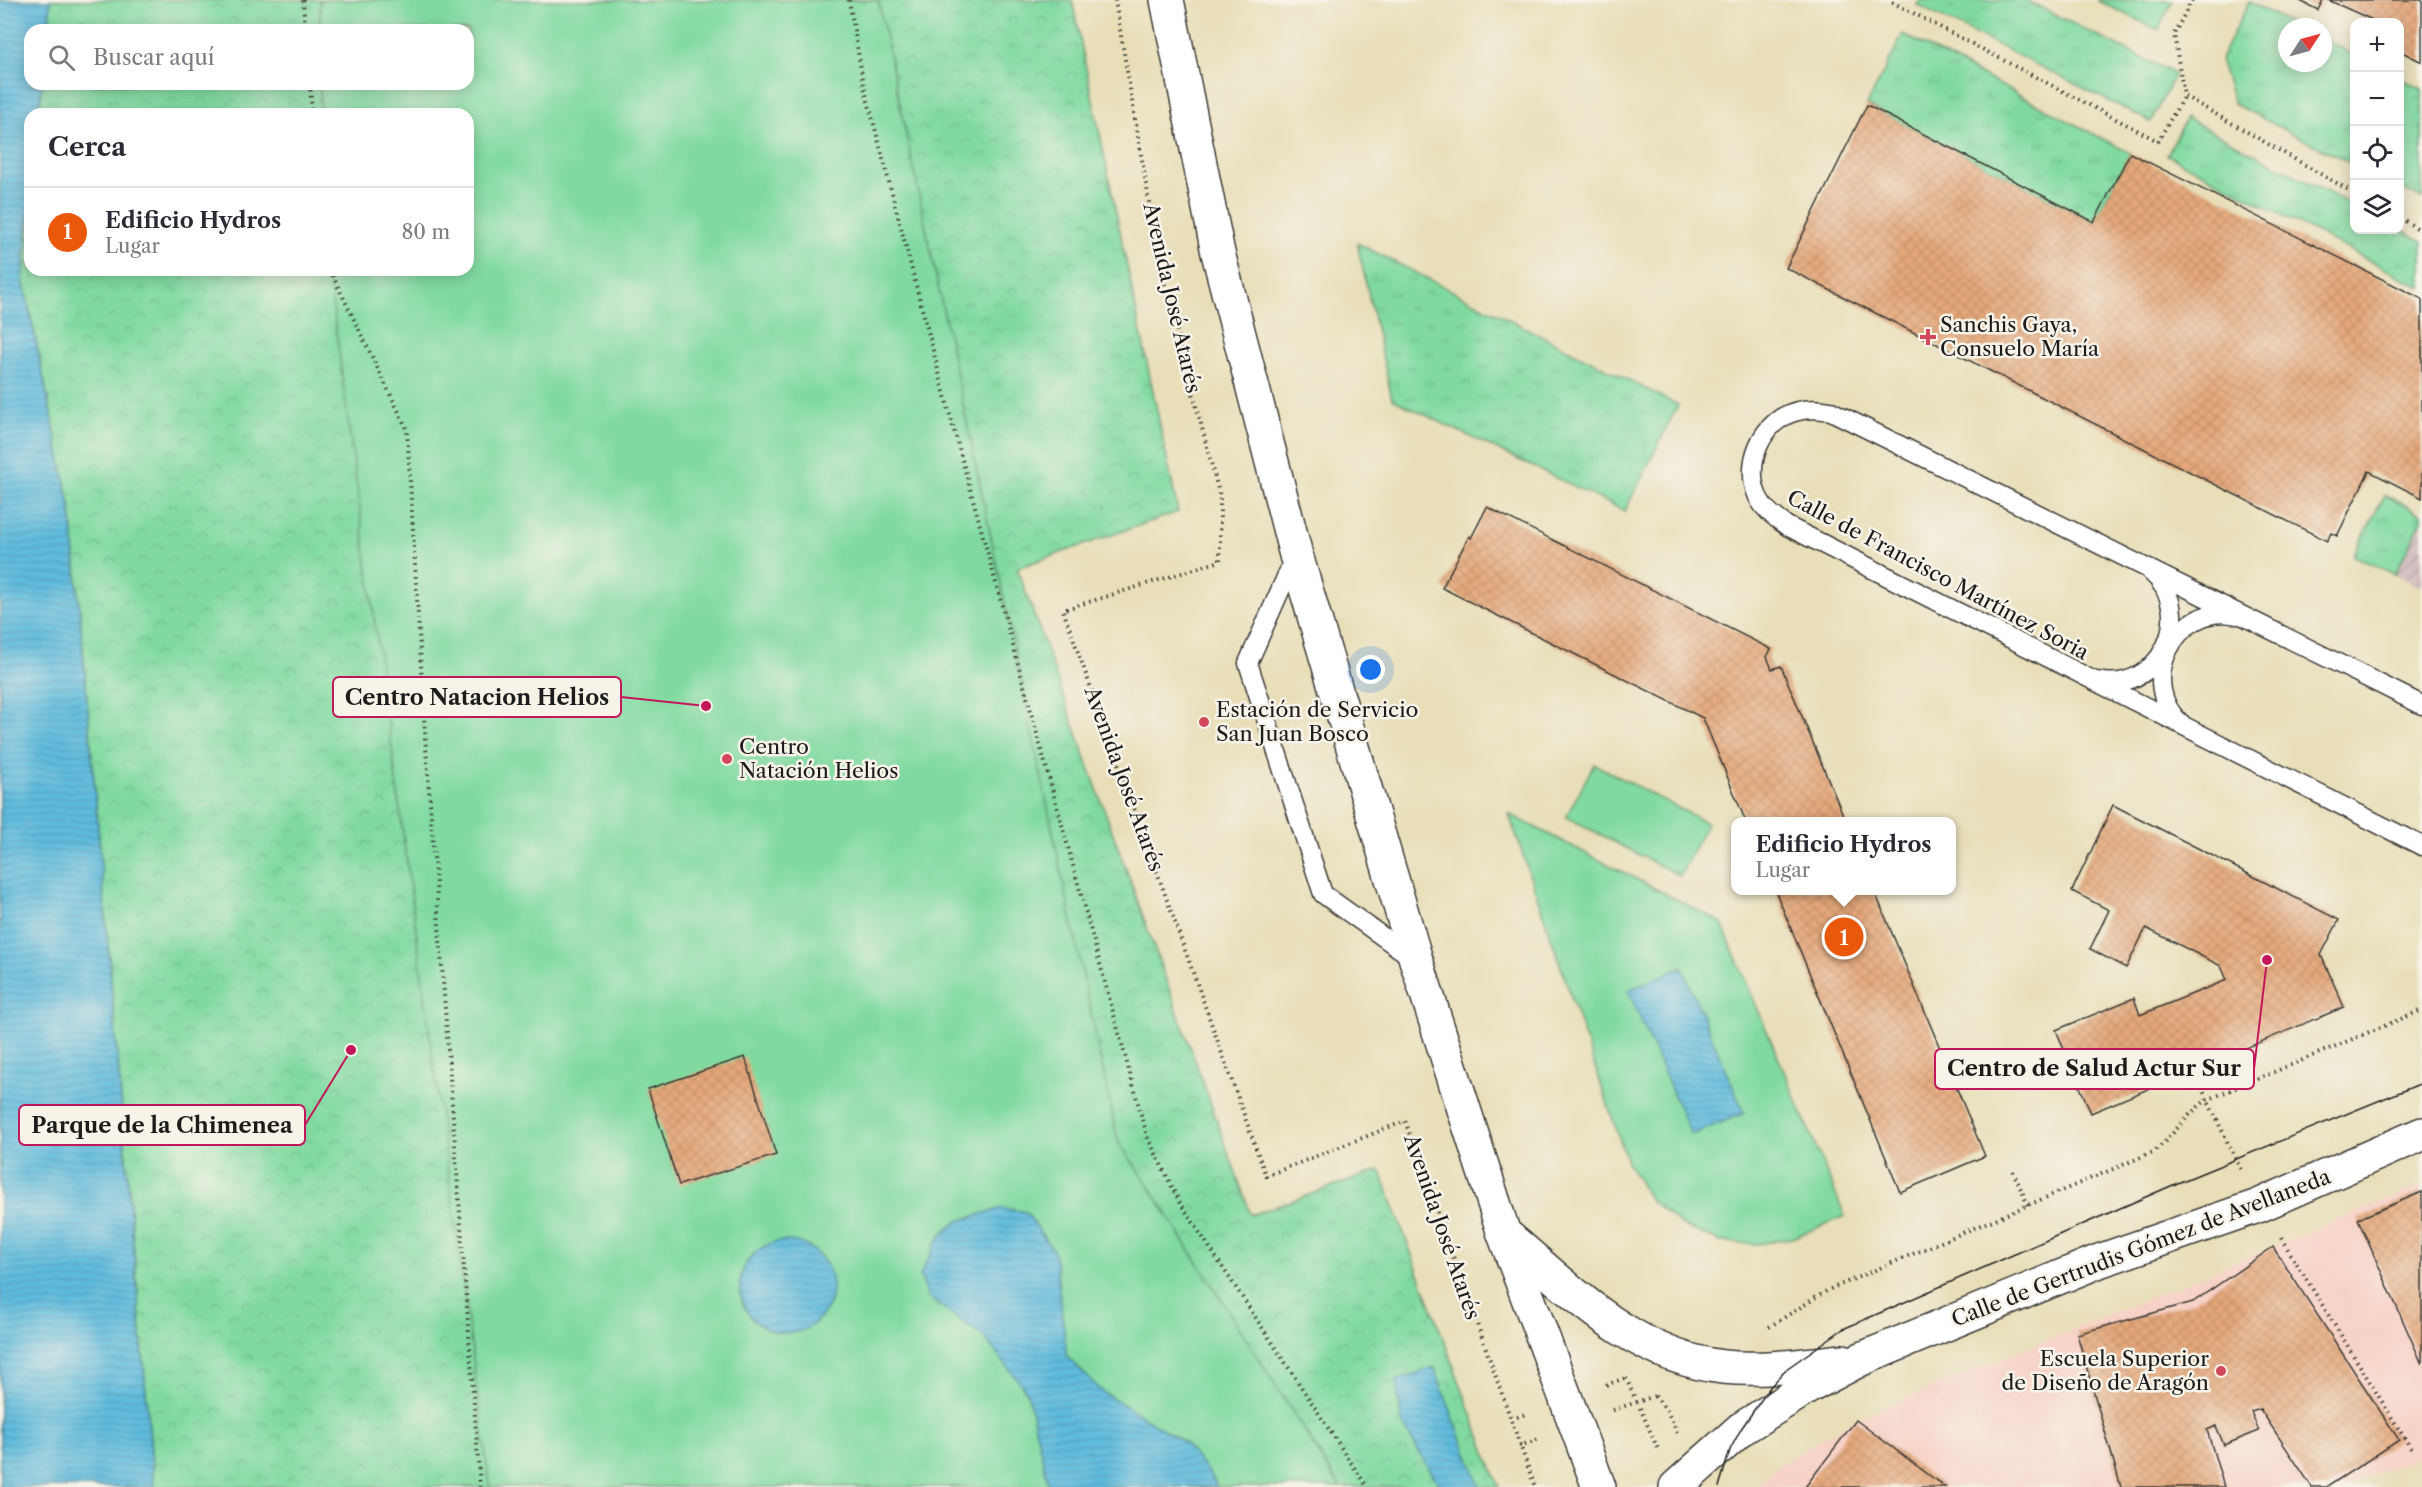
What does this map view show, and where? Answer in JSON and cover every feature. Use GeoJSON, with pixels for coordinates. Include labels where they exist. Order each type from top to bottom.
{"type":"FeatureCollection","features":[{"type":"Feature","properties":{"kind":"main road"},"geometry":{"type":"LineString","coordinates":[[1167,0],[1218,253],[1296,555],[1416,960],[1504,1234],[1599,1487]]}},
{"type":"Feature","properties":{"kind":"main road","name":"Calle de Gertrudis Gómez de Avellaneda"},"geometry":{"type":"LineString","coordinates":[[1676,1487],[1741,1429],[1808,1387],[1859,1360],[2099,1261],[2258,1206],[2422,1134]]}},
{"type":"Feature","properties":{"kind":"main road","name":"Calle de Gertrudis Gómez de Avellaneda"},"geometry":{"type":"LineString","coordinates":[[1504,1234],[1581,1300],[1623,1331],[1678,1358],[1743,1368],[1790,1367],[1859,1360]]}},
{"type":"Feature","properties":{"kind":"lane","name":"Calle de Francisco Martínez Soria"},"geometry":{"type":"LineString","coordinates":[[2422,705],[1831,411],[1818,409],[1797,411],[1778,420],[1763,436],[1755,455],[1753,476],[1758,497],[1770,514],[1787,526],[2422,846]]}},
{"type":"Feature","properties":{"kind":"lane"},"geometry":{"type":"LineString","coordinates":[[1296,555],[1248,663],[1323,894],[1416,960]]}},
{"type":"Feature","properties":{"kind":"lane","name":"Calle de Francisco Martínez Soria"},"geometry":{"type":"LineString","coordinates":[[2089,680],[2104,683],[2135,678],[2148,670],[2167,647],[2172,632],[2171,601],[2164,587],[2143,565]]}},
{"type":"Feature","properties":{"kind":"lane","name":"Calle de Francisco Martínez Soria"},"geometry":{"type":"LineString","coordinates":[[2192,732],[2179,722],[2169,709],[2163,695],[2162,663],[2167,649],[2176,635],[2201,617],[2217,613],[2247,617]]}},
{"type":"Feature","properties":{"kind":"path"},"geometry":{"type":"LineString","coordinates":[[303,0],[305,24]]}},
{"type":"Feature","properties":{"kind":"path"},"geometry":{"type":"LineString","coordinates":[[849,0],[864,86],[951,419],[1147,1136],[1179,1201],[1367,1487]]}},
{"type":"Feature","properties":{"kind":"path","name":"Avenida José Atarés"},"geometry":{"type":"LineString","coordinates":[[1115,0],[1160,266],[1220,497],[1220,561],[1063,610],[1266,1176],[1405,1121],[1535,1487]]}},
{"type":"Feature","properties":{"kind":"path"},"geometry":{"type":"LineString","coordinates":[[1892,2],[2158,141],[2184,96],[2174,34],[2192,0]]}},
{"type":"Feature","properties":{"kind":"path"},"geometry":{"type":"LineString","coordinates":[[310,90],[312,108]]}},
{"type":"Feature","properties":{"kind":"path"},"geometry":{"type":"LineString","coordinates":[[2184,96],[2350,190]]}},
{"type":"Feature","properties":{"kind":"path"},"geometry":{"type":"LineString","coordinates":[[2404,220],[2422,231]]}},
{"type":"Feature","properties":{"kind":"path"},"geometry":{"type":"LineString","coordinates":[[1170,264],[1179,262]]}},
{"type":"Feature","properties":{"kind":"path"},"geometry":{"type":"LineString","coordinates":[[333,276],[407,429],[425,734],[480,1487]]}},
{"type":"Feature","properties":{"kind":"path"},"geometry":{"type":"LineString","coordinates":[[1767,1328],[1828,1290],[2153,1152],[2167,1140],[2182,1120],[2206,1100],[2422,1010]]}},
{"type":"Feature","properties":{"kind":"path"},"geometry":{"type":"LineString","coordinates":[[2200,1087],[2258,1206],[2278,1233],[2413,1452]]}},
{"type":"Feature","properties":{"kind":"path"},"geometry":{"type":"LineString","coordinates":[[2013,1171],[2028,1205]]}},
{"type":"Feature","properties":{"kind":"path"},"geometry":{"type":"LineString","coordinates":[[1606,1385],[1626,1378],[1634,1396]]}},
{"type":"Feature","properties":{"kind":"path"},"geometry":{"type":"LineString","coordinates":[[1616,1409],[1655,1396],[1673,1422],[1682,1444]]}},
{"type":"Feature","properties":{"kind":"path"},"geometry":{"type":"LineString","coordinates":[[1640,1408],[1659,1451]]}},
{"type":"Feature","properties":{"kind":"path"},"geometry":{"type":"LineString","coordinates":[[1518,1417],[1526,1414]]}},
{"type":"Feature","properties":{"kind":"path"},"geometry":{"type":"LineString","coordinates":[[1519,1446],[1536,1440]]}},
{"type":"Feature","properties":{"kind":"shaded area"},"geometry":{"type":"Polygon","coordinates":[[[2422,520],[2422,587],[2395,574],[2422,520]]]}},
{"type":"Feature","properties":{"kind":"shaded area"},"geometry":{"type":"Polygon","coordinates":[[[2422,1185],[2422,1455],[2344,1487],[1754,1487],[1781,1464],[1851,1421],[2422,1185]]]}},
{"type":"Feature","properties":{"kind":"green space"},"geometry":{"type":"Polygon","coordinates":[[[51,0],[438,0],[440,24],[49,24],[51,0]]]}},
{"type":"Feature","properties":{"kind":"green space","name":"Centro Natación Helios"},"geometry":{"type":"Polygon","coordinates":[[[320,0],[878,0],[1118,1142],[1144,1178],[1340,1487],[490,1487],[329,276],[474,276],[474,108],[320,108],[320,90],[474,90],[474,24],[320,24],[320,0]]]}},
{"type":"Feature","properties":{"kind":"green space"},"geometry":{"type":"Polygon","coordinates":[[[799,0],[1072,0],[1178,512],[1017,568],[1251,1215],[1380,1170],[1499,1487],[1340,1487],[1144,1178],[1118,1142],[799,0]]]}},
{"type":"Feature","properties":{"kind":"green space"},"geometry":{"type":"Polygon","coordinates":[[[1920,0],[2025,0],[2175,74],[2151,122],[1917,5],[1920,0]]]}},
{"type":"Feature","properties":{"kind":"green space"},"geometry":{"type":"Polygon","coordinates":[[[2097,0],[2173,0],[2158,30],[2097,0]]]}},
{"type":"Feature","properties":{"kind":"green space"},"geometry":{"type":"Polygon","coordinates":[[[2249,2],[2280,18],[2278,18],[2278,72],[2332,72],[2332,44],[2350,53],[2350,163],[2234,104],[2220,59],[2249,2]]]}},
{"type":"Feature","properties":{"kind":"green space"},"geometry":{"type":"Polygon","coordinates":[[[1903,34],[2130,153],[2094,222],[1867,105],[1903,34]]]}},
{"type":"Feature","properties":{"kind":"green space"},"geometry":{"type":"Polygon","coordinates":[[[2404,80],[2422,89],[2422,199],[2404,189],[2404,80]]]}},
{"type":"Feature","properties":{"kind":"green space"},"geometry":{"type":"Polygon","coordinates":[[[41,90],[414,90],[407,108],[40,108],[41,90]]]}},
{"type":"Feature","properties":{"kind":"green space"},"geometry":{"type":"Polygon","coordinates":[[[2186,118],[2350,204],[2350,234],[2404,234],[2404,231],[2422,241],[2422,288],[2167,155],[2186,118]]]}},
{"type":"Feature","properties":{"kind":"green space"},"geometry":{"type":"Polygon","coordinates":[[[1357,243],[1678,405],[1625,511],[1392,399],[1357,243]]]}},
{"type":"Feature","properties":{"kind":"green space"},"geometry":{"type":"Polygon","coordinates":[[[24,269],[24,276],[361,276],[498,1487],[154,1487],[71,510],[23,279],[24,269]]]}},
{"type":"Feature","properties":{"kind":"green space"},"geometry":{"type":"Polygon","coordinates":[[[2385,495],[2422,514],[2422,520],[2395,574],[2353,556],[2385,495]]]}},
{"type":"Feature","properties":{"kind":"green space"},"geometry":{"type":"Polygon","coordinates":[[[1594,764],[1707,823],[1680,876],[1566,817],[1594,764]]]}},
{"type":"Feature","properties":{"kind":"green space"},"geometry":{"type":"Polygon","coordinates":[[[1509,814],[1721,922],[1845,1216],[1792,1238],[1757,1244],[1721,1242],[1683,1226],[1650,1200],[1628,1164],[1509,814]]]}},
{"type":"Feature","properties":{"kind":"water"},"geometry":{"type":"Polygon","coordinates":[[[0,0],[51,0],[49,24],[24,24],[24,90],[41,90],[40,108],[24,108],[23,279],[71,510],[154,1487],[0,1487],[0,0]]]}},
{"type":"Feature","properties":{"kind":"water"},"geometry":{"type":"Polygon","coordinates":[[[1682,967],[1744,1113],[1691,1135],[1628,990],[1682,967]]]}},
{"type":"Feature","properties":{"kind":"water"},"geometry":{"type":"Polygon","coordinates":[[[1002,1208],[1026,1212],[1055,1253],[1067,1357],[1103,1392],[1184,1442],[1217,1487],[1049,1487],[1027,1392],[984,1337],[928,1297],[920,1275],[940,1236],[958,1221],[1002,1208]]]}},
{"type":"Feature","properties":{"kind":"water"},"geometry":{"type":"Polygon","coordinates":[[[786,1241],[803,1245],[818,1255],[828,1270],[832,1287],[828,1304],[818,1319],[803,1329],[786,1333],[769,1329],[754,1319],[744,1304],[740,1287],[744,1270],[754,1255],[769,1245],[786,1241]]]}},
{"type":"Feature","properties":{"kind":"water"},"geometry":{"type":"Polygon","coordinates":[[[1434,1367],[1480,1487],[1440,1487],[1402,1423],[1396,1381],[1434,1367]]]}},
{"type":"Feature","properties":{"kind":"building"},"geometry":{"type":"Polygon","coordinates":[[[2298,0],[2323,0],[2318,10],[2298,0]]]}},
{"type":"Feature","properties":{"kind":"building"},"geometry":{"type":"Polygon","coordinates":[[[2328,0],[2422,0],[2422,62],[2404,53],[2404,18],[2368,18],[2328,0]]]}},
{"type":"Feature","properties":{"kind":"building"},"geometry":{"type":"Polygon","coordinates":[[[1867,105],[2094,222],[2130,153],[2422,299],[2422,498],[2369,471],[2337,536],[2331,533],[2327,541],[1786,268],[1867,105]]]}},
{"type":"Feature","properties":{"kind":"building"},"geometry":{"type":"Polygon","coordinates":[[[1487,507],[1771,649],[1767,657],[1772,669],[1781,666],[1844,817],[1744,817],[1703,718],[1442,588],[1469,536],[1471,538],[1487,507]]]}},
{"type":"Feature","properties":{"kind":"building"},"geometry":{"type":"Polygon","coordinates":[[[2113,805],[2339,920],[2321,955],[2344,1007],[2091,1113],[2056,1030],[2134,998],[2140,1015],[2227,980],[2221,966],[2146,928],[2126,968],[2090,949],[2109,910],[2072,891],[2113,805]]]}},
{"type":"Feature","properties":{"kind":"building"},"geometry":{"type":"Polygon","coordinates":[[[1777,895],[1876,895],[1985,1156],[1900,1192],[1777,895]]]}},
{"type":"Feature","properties":{"kind":"building"},"geometry":{"type":"Polygon","coordinates":[[[745,1057],[776,1155],[679,1185],[648,1089],[745,1057]]]}},
{"type":"Feature","properties":{"kind":"building"},"geometry":{"type":"Polygon","coordinates":[[[2422,1192],[2422,1364],[2358,1219],[2422,1192]]]}},
{"type":"Feature","properties":{"kind":"building","name":"Escuela Superior de Diseño de Aragón"},"geometry":{"type":"Polygon","coordinates":[[[2273,1247],[2399,1440],[2327,1487],[2312,1487],[2260,1409],[2251,1412],[2259,1431],[2224,1445],[2216,1426],[2207,1430],[2224,1487],[2121,1487],[2077,1334],[2193,1302],[2273,1247]]]}},
{"type":"Feature","properties":{"kind":"building"},"geometry":{"type":"Polygon","coordinates":[[[1856,1420],[1945,1487],[1805,1487],[1856,1420]]]}},
{"type":"Feature","properties":{"kind":"tram line"},"geometry":{"type":"LineString","coordinates":[[1719,1487],[1730,1450],[1741,1429],[1770,1387],[1789,1367],[1843,1329],[2180,1182],[2422,1083]]}},
{"type":"Feature","properties":{"kind":"place","name":"Sanchis Gaya, Consuelo María"},"geometry":{"type":"Point","coordinates":[1928,337]}},
{"type":"Feature","properties":{"kind":"place","name":"Centro Natacion Helios"},"geometry":{"type":"Point","coordinates":[706,706]}},
{"type":"Feature","properties":{"kind":"place","name":"Estación de Servicio San Juan Bosco"},"geometry":{"type":"Point","coordinates":[1204,722]}},
{"type":"Feature","properties":{"kind":"place","name":"Centro Natación Helios"},"geometry":{"type":"Point","coordinates":[727,759]}},
{"type":"Feature","properties":{"kind":"place","name":"Edificio Hydros"},"geometry":{"type":"Point","coordinates":[1844,937]}},
{"type":"Feature","properties":{"kind":"place","name":"Centro de Salud Actur Sur"},"geometry":{"type":"Point","coordinates":[2267,960]}},
{"type":"Feature","properties":{"kind":"place","name":"Parque de la Chimenea"},"geometry":{"type":"Point","coordinates":[351,1050]}},
{"type":"Feature","properties":{"kind":"place","name":"Escuela Superior de Diseño de Aragón"},"geometry":{"type":"Point","coordinates":[2221,1371]}}]}
